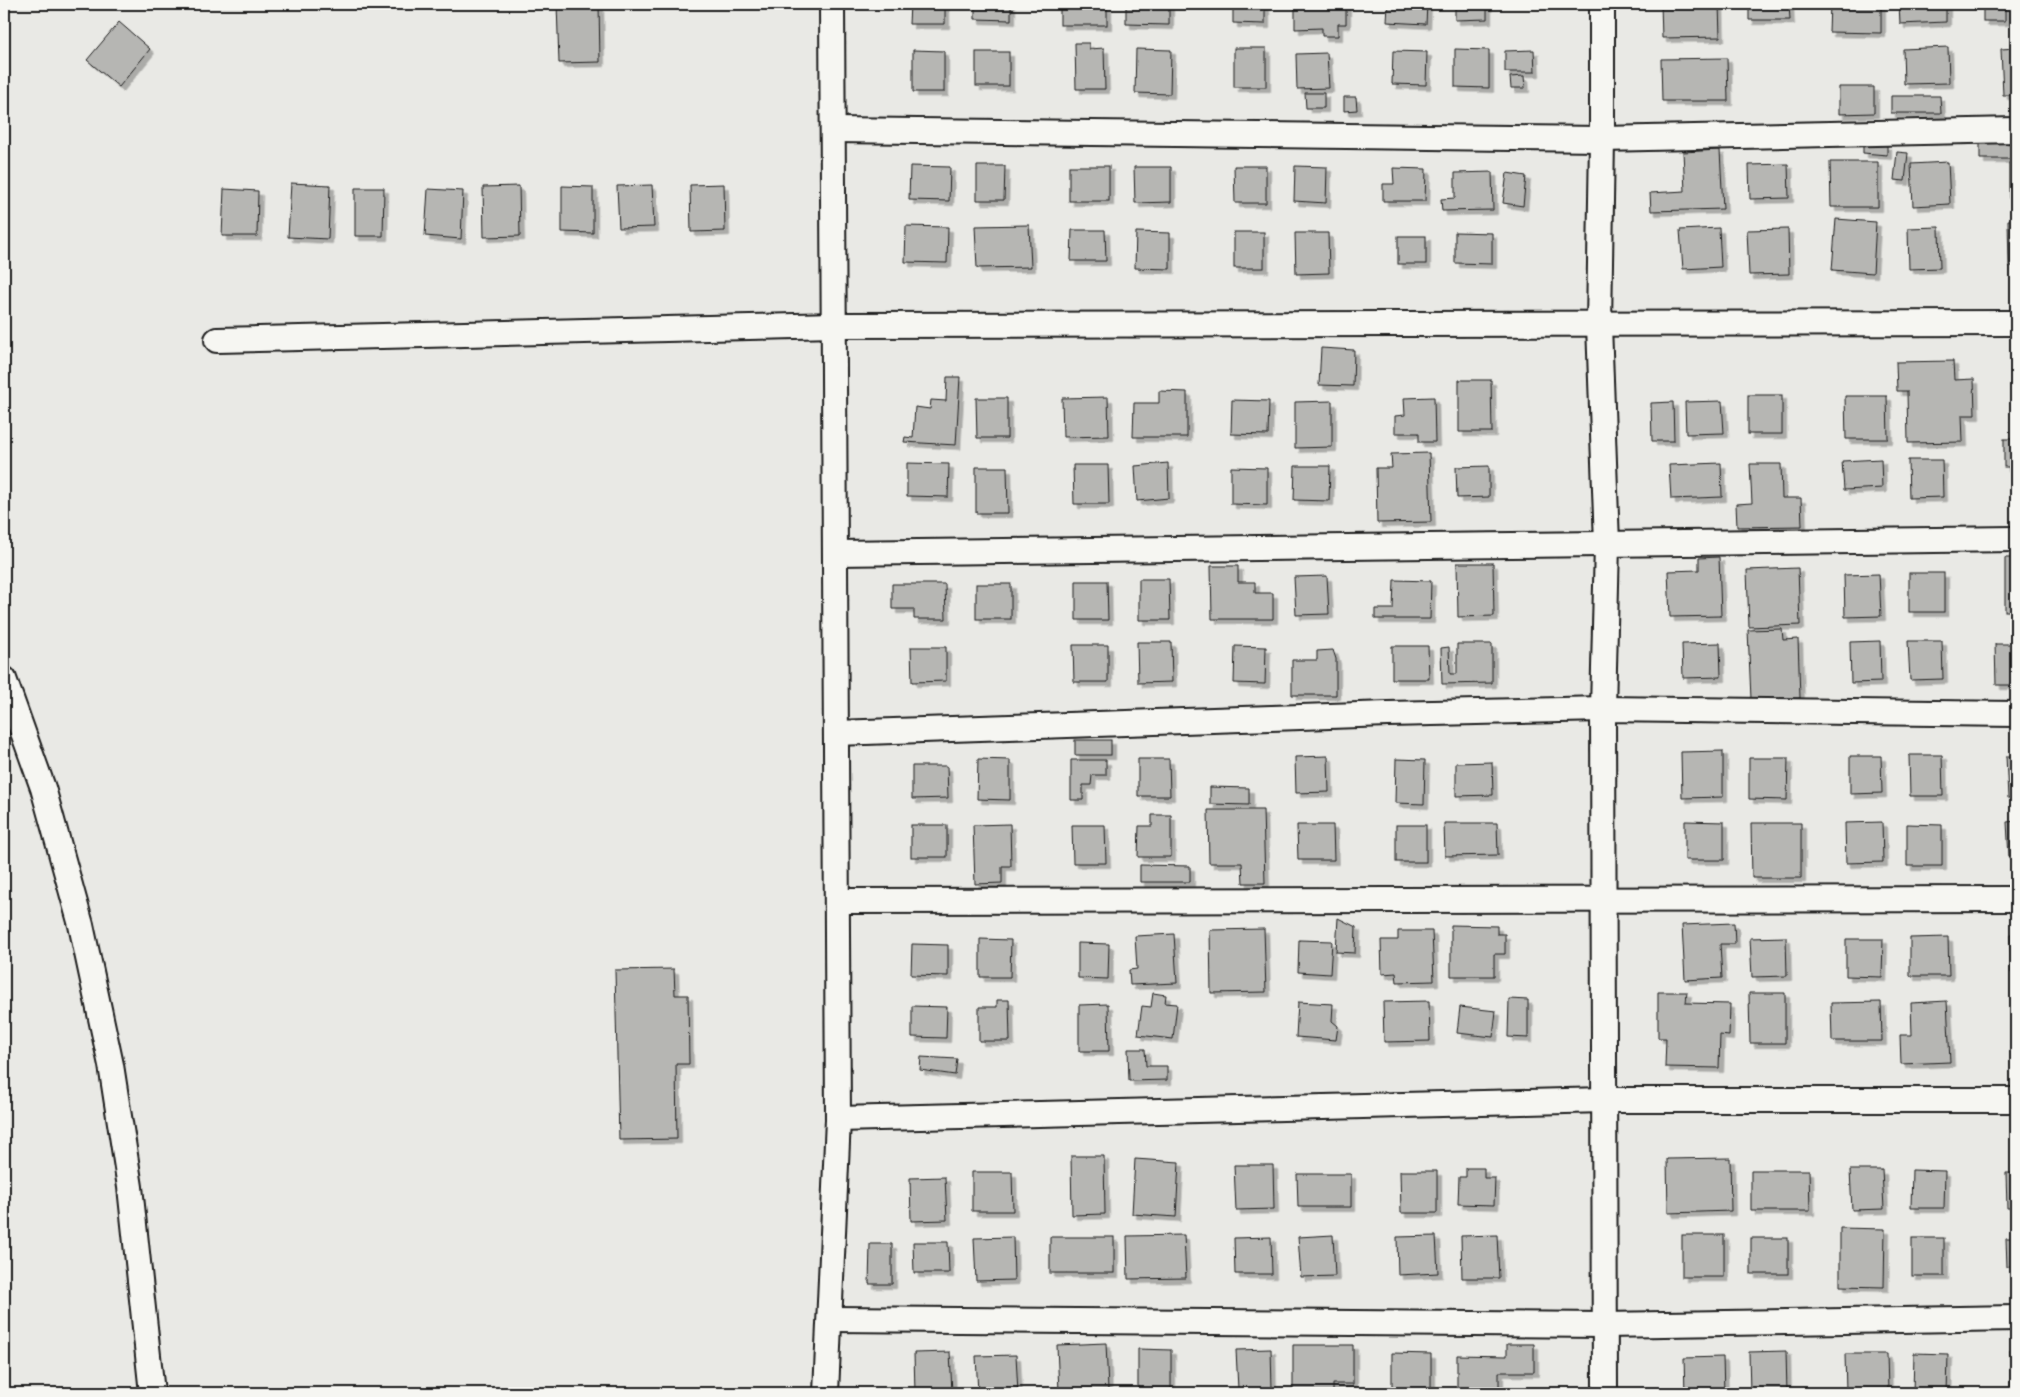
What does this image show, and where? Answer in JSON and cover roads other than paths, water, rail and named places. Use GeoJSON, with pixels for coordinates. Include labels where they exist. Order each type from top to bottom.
{"type":"FeatureCollection","features":[{"type":"Feature","properties":{"kind":"street"},"geometry":{"type":"LineString","coordinates":[[826,1393],[838,1119],[832,4]]}},
{"type":"Feature","properties":{"kind":"street"},"geometry":{"type":"LineString","coordinates":[[1602,4],[1599,325],[1607,544],[1603,709],[1604,1393]]}},
{"type":"Feature","properties":{"kind":"street"},"geometry":{"type":"LineString","coordinates":[[833,130],[1602,139],[2016,130]]}},
{"type":"Feature","properties":{"kind":"street"},"geometry":{"type":"LineString","coordinates":[[218,340],[834,326],[2016,323]]}},
{"type":"Feature","properties":{"kind":"street"},"geometry":{"type":"LineString","coordinates":[[835,553],[2016,539]]}},
{"type":"Feature","properties":{"kind":"street"},"geometry":{"type":"LineString","coordinates":[[4,679],[42,788],[81,925],[111,1065],[130,1187],[152,1393]]}},
{"type":"Feature","properties":{"kind":"street"},"geometry":{"type":"LineString","coordinates":[[836,733],[1378,714],[1603,709],[2016,714]]}},
{"type":"Feature","properties":{"kind":"street"},"geometry":{"type":"LineString","coordinates":[[837,901],[2016,899]]}},
{"type":"Feature","properties":{"kind":"street"},"geometry":{"type":"LineString","coordinates":[[838,1119],[1604,1100],[2016,1100]]}},
{"type":"Feature","properties":{"kind":"street"},"geometry":{"type":"LineString","coordinates":[[830,1319],[1604,1325],[2016,1318]]}}]}
